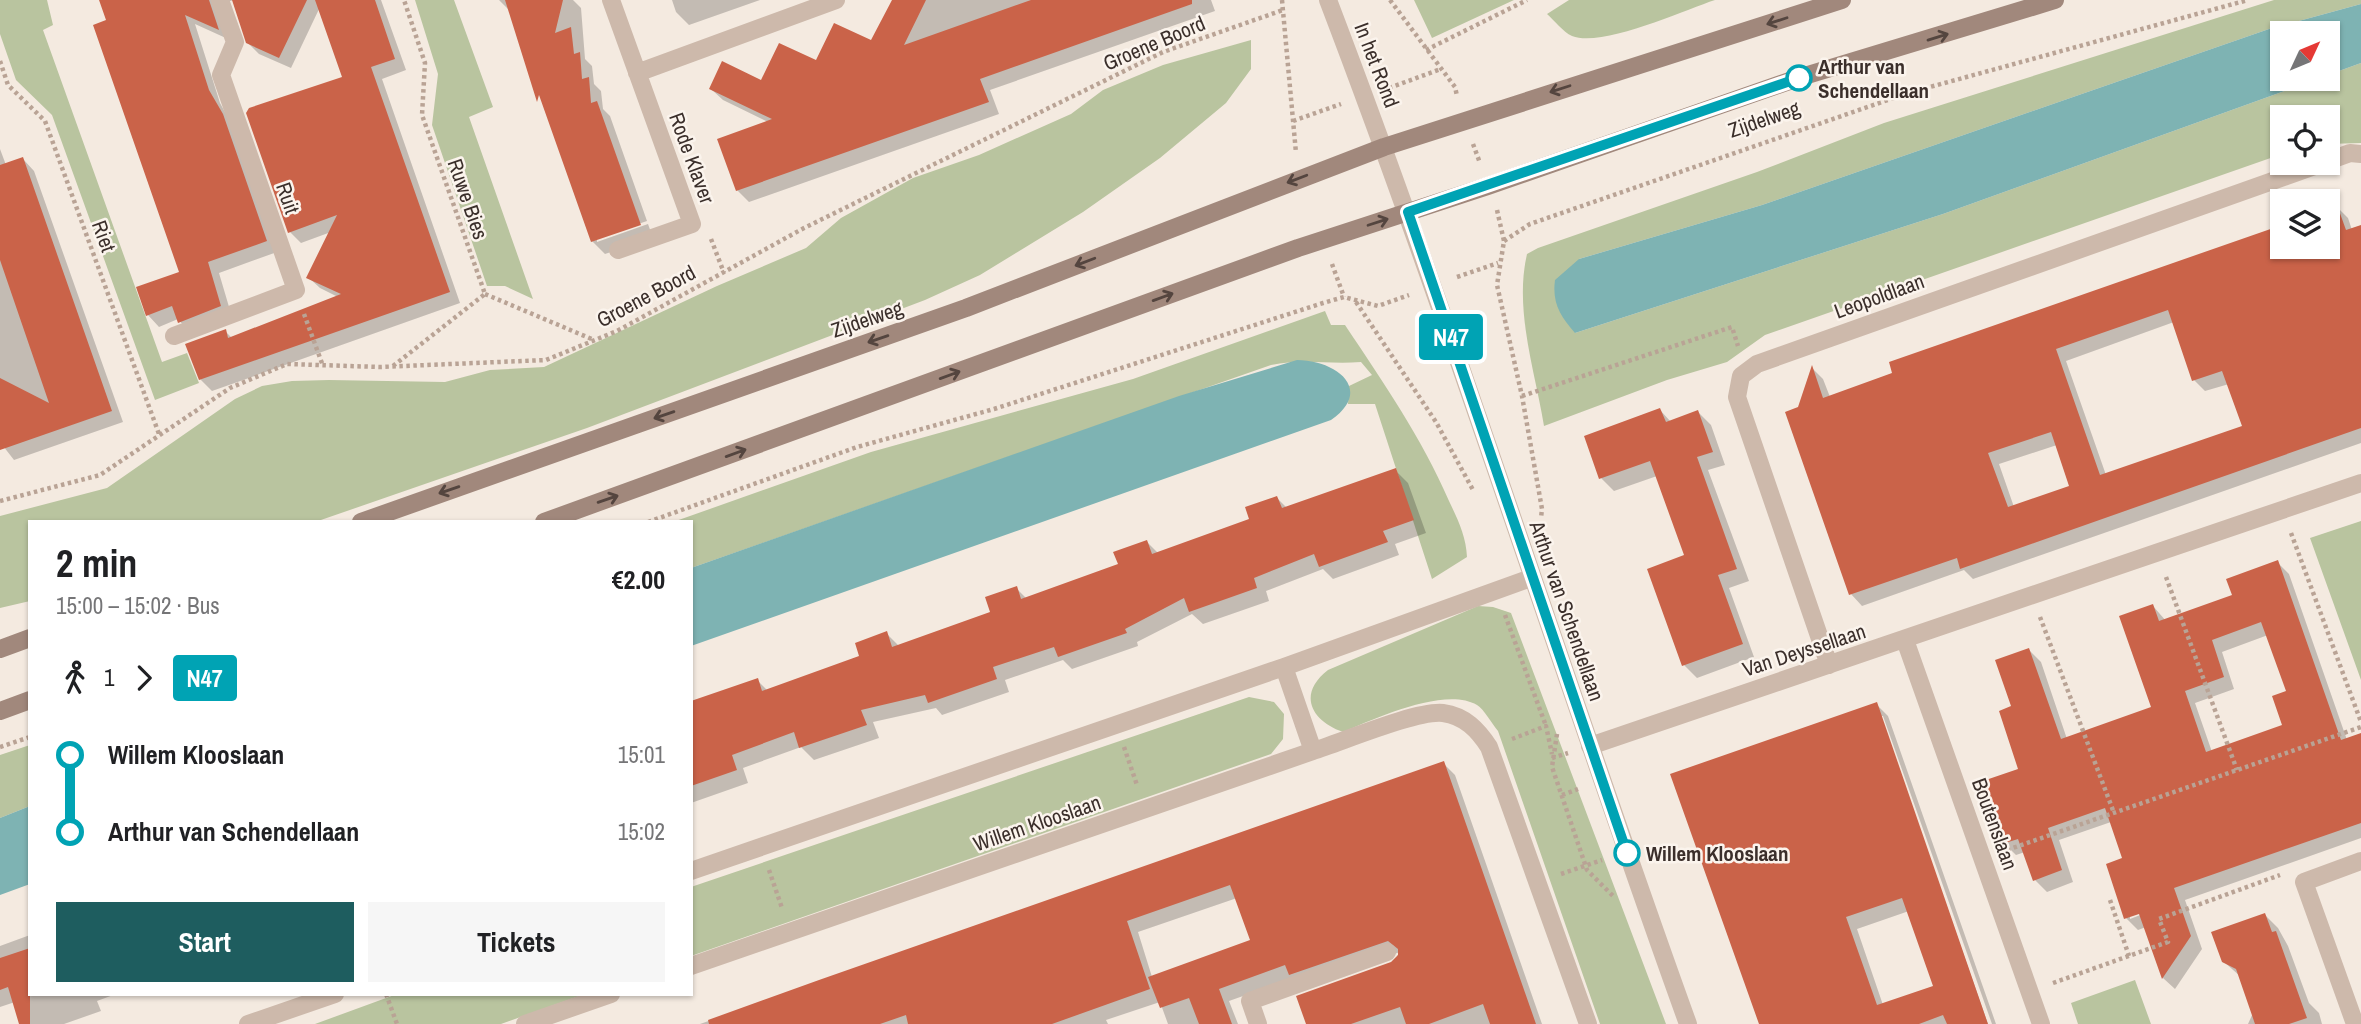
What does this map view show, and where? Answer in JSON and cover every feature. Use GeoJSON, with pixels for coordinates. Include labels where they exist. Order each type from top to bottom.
{"type":"FeatureCollection","features":[{"type":"Feature","properties":{"kind":"main road","name":"Zijdelweg"},"geometry":{"type":"LineString","coordinates":[[367,520],[966,308],[1384,147],[1842,0]]}},
{"type":"Feature","properties":{"kind":"main road","name":"Zijdelweg"},"geometry":{"type":"LineString","coordinates":[[550,520],[1298,248],[1488,186],[1801,77],[2055,0]]}},
{"type":"Feature","properties":{"kind":"main road"},"geometry":{"type":"LineString","coordinates":[[0,649],[28,639]]}},
{"type":"Feature","properties":{"kind":"main road"},"geometry":{"type":"LineString","coordinates":[[0,711],[28,702]]}},
{"type":"Feature","properties":{"kind":"street","name":"Ruit"},"geometry":{"type":"LineString","coordinates":[[220,0],[235,42],[221,75],[296,290]]}},
{"type":"Feature","properties":{"kind":"street","name":"Rode Klaver"},"geometry":{"type":"LineString","coordinates":[[611,0],[692,224],[618,250]]}},
{"type":"Feature","properties":{"kind":"street"},"geometry":{"type":"LineString","coordinates":[[637,73],[836,0]]}},
{"type":"Feature","properties":{"kind":"street","name":"In het Rond"},"geometry":{"type":"LineString","coordinates":[[1328,0],[1384,147]]}},
{"type":"Feature","properties":{"kind":"street"},"geometry":{"type":"LineString","coordinates":[[1384,147],[1408,212]]}},
{"type":"Feature","properties":{"kind":"street","name":"Leopoldlaan"},"geometry":{"type":"LineString","coordinates":[[2340,157],[2350,153],[2361,154]]}},
{"type":"Feature","properties":{"kind":"street","name":"Leopoldlaan"},"geometry":{"type":"LineString","coordinates":[[1747,372],[1757,363],[2288,175]]}},
{"type":"Feature","properties":{"kind":"street","name":"Arthur van Schendellaan"},"geometry":{"type":"LineString","coordinates":[[1408,212],[1531,578],[1688,1024]]}},
{"type":"Feature","properties":{"kind":"street"},"geometry":{"type":"LineString","coordinates":[[174,336],[296,290]]}},
{"type":"Feature","properties":{"kind":"street"},"geometry":{"type":"LineString","coordinates":[[1747,372],[1741,376],[1737,397],[1829,665]]}},
{"type":"Feature","properties":{"kind":"street","name":"Van Deyssellaan"},"geometry":{"type":"LineString","coordinates":[[1590,746],[2361,483]]}},
{"type":"Feature","properties":{"kind":"street"},"geometry":{"type":"LineString","coordinates":[[693,870],[1284,667],[1531,578]]}},
{"type":"Feature","properties":{"kind":"street","name":"Boutenslaan"},"geometry":{"type":"LineString","coordinates":[[1905,640],[2041,1024]]}},
{"type":"Feature","properties":{"kind":"street"},"geometry":{"type":"LineString","coordinates":[[1284,667],[1313,751],[1440,712],[1457,716],[1476,728],[1489,747],[1588,1024]]}},
{"type":"Feature","properties":{"kind":"street","name":"Willem Klooslaan"},"geometry":{"type":"LineString","coordinates":[[693,965],[1313,751]]}},
{"type":"Feature","properties":{"kind":"street"},"geometry":{"type":"LineString","coordinates":[[2355,1024],[2304,882],[2361,861]]}},
{"type":"Feature","properties":{"kind":"street"},"geometry":{"type":"LineString","coordinates":[[1258,1024],[1250,1001],[1387,952]]}},
{"type":"Feature","properties":{"kind":"street"},"geometry":{"type":"LineString","coordinates":[[248,1024],[329,996]]}},
{"type":"Feature","properties":{"kind":"street"},"geometry":{"type":"LineString","coordinates":[[525,1024],[605,996]]}},
{"type":"Feature","properties":{"kind":"path","name":"Ruwe Bies"},"geometry":{"type":"LineString","coordinates":[[404,0],[425,63],[422,115],[485,294]]}},
{"type":"Feature","properties":{"kind":"path"},"geometry":{"type":"LineString","coordinates":[[1390,0],[1455,87],[1500,218],[1503,241],[1497,285],[1522,396],[1542,509],[1540,523]]}},
{"type":"Feature","properties":{"kind":"path"},"geometry":{"type":"LineString","coordinates":[[1426,50],[1527,0]]}},
{"type":"Feature","properties":{"kind":"path","name":"Zijdelweg"},"geometry":{"type":"LineString","coordinates":[[1503,241],[1530,224],[1908,93],[2248,0]]}},
{"type":"Feature","properties":{"kind":"path","name":"Groene Boord"},"geometry":{"type":"LineString","coordinates":[[0,501],[100,475],[241,383],[287,365],[392,367],[546,360],[617,331],[804,228],[1163,52],[1283,10]]}},
{"type":"Feature","properties":{"kind":"path","name":"Riet"},"geometry":{"type":"LineString","coordinates":[[0,61],[8,85],[46,121],[159,434]]}},
{"type":"Feature","properties":{"kind":"path"},"geometry":{"type":"LineString","coordinates":[[654,520],[857,447],[994,409],[1322,303],[1344,297],[1378,306],[1498,263]]}},
{"type":"Feature","properties":{"kind":"path"},"geometry":{"type":"LineString","coordinates":[[296,290],[323,366]]}},
{"type":"Feature","properties":{"kind":"path"},"geometry":{"type":"LineString","coordinates":[[392,367],[485,294],[595,340]]}},
{"type":"Feature","properties":{"kind":"path"},"geometry":{"type":"LineString","coordinates":[[1356,302],[1436,422],[1478,499]]}},
{"type":"Feature","properties":{"kind":"path"},"geometry":{"type":"LineString","coordinates":[[1522,396],[1732,327],[1747,372]]}},
{"type":"Feature","properties":{"kind":"path"},"geometry":{"type":"LineString","coordinates":[[1983,859],[2361,725],[2283,510]]}},
{"type":"Feature","properties":{"kind":"path"},"geometry":{"type":"LineString","coordinates":[[2157,554],[2237,770]]}},
{"type":"Feature","properties":{"kind":"path"},"geometry":{"type":"LineString","coordinates":[[1496,591],[1546,726],[1552,767],[1586,866],[1627,910],[1652,926]]}},
{"type":"Feature","properties":{"kind":"path"},"geometry":{"type":"LineString","coordinates":[[2033,597],[2114,813]]}},
{"type":"Feature","properties":{"kind":"path"},"geometry":{"type":"LineString","coordinates":[[1116,724],[1145,809]]}},
{"type":"Feature","properties":{"kind":"path"},"geometry":{"type":"LineString","coordinates":[[1489,747],[1546,726]]}},
{"type":"Feature","properties":{"kind":"path"},"geometry":{"type":"LineString","coordinates":[[0,747],[28,738]]}},
{"type":"Feature","properties":{"kind":"path"},"geometry":{"type":"LineString","coordinates":[[1562,794],[1583,788]]}},
{"type":"Feature","properties":{"kind":"path"},"geometry":{"type":"LineString","coordinates":[[761,847],[790,932]]}},
{"type":"Feature","properties":{"kind":"path"},"geometry":{"type":"LineString","coordinates":[[1537,882],[1609,857]]}},
{"type":"Feature","properties":{"kind":"path"},"geometry":{"type":"LineString","coordinates":[[2030,992],[2168,942],[2159,919],[2292,871],[2304,882]]}},
{"type":"Feature","properties":{"kind":"path"},"geometry":{"type":"LineString","coordinates":[[2110,900],[2129,956]]}},
{"type":"Feature","properties":{"kind":"path"},"geometry":{"type":"LineString","coordinates":[[387,996],[397,1024]]}},
{"type":"Feature","properties":{"kind":"green space"},"geometry":{"type":"Polygon","coordinates":[[[0,0],[47,0],[53,25],[43,30],[162,362],[187,353],[199,383],[155,400],[52,115],[16,80],[0,34],[0,0]]]}},
{"type":"Feature","properties":{"kind":"green space"},"geometry":{"type":"Polygon","coordinates":[[[415,0],[454,0],[493,107],[469,117],[533,299],[505,286],[487,286],[432,125],[438,74],[415,0]]]}},
{"type":"Feature","properties":{"kind":"green space"},"geometry":{"type":"Polygon","coordinates":[[[1414,0],[1514,0],[1432,38],[1414,0]]]}},
{"type":"Feature","properties":{"kind":"green space"},"geometry":{"type":"Polygon","coordinates":[[[1569,0],[1715,0],[1622,33],[1585,38],[1572,36],[1547,14],[1569,0]]]}},
{"type":"Feature","properties":{"kind":"green space"},"geometry":{"type":"Polygon","coordinates":[[[2274,0],[2361,0],[2361,4],[2298,21],[2270,21],[2270,29],[1762,205],[1579,259],[1575,333],[1943,214],[2285,91],[2340,91],[2340,71],[2361,63],[2361,143],[2340,144],[2340,105],[2270,105],[2270,158],[1765,335],[1727,362],[1667,380],[1544,426],[1524,319],[1527,254],[1757,172],[1884,123],[2274,0]]]}},
{"type":"Feature","properties":{"kind":"green space"},"geometry":{"type":"Polygon","coordinates":[[[1251,40],[1251,69],[1226,103],[1160,158],[1083,212],[980,275],[925,300],[587,428],[321,520],[28,520],[28,601],[0,608],[0,516],[107,488],[235,399],[262,386],[292,381],[329,380],[445,382],[490,370],[544,367],[717,286],[806,248],[841,218],[913,178],[979,155],[1071,114],[1103,90],[1163,65],[1251,40]]]}},
{"type":"Feature","properties":{"kind":"green space"},"geometry":{"type":"Polygon","coordinates":[[[1325,311],[1331,325],[1345,325],[1427,455],[1458,522],[1467,557],[1432,579],[1375,404],[1348,404],[1349,386],[1372,375],[1361,362],[1294,362],[1271,365],[693,567],[693,520],[679,520],[871,452],[1133,379],[1325,311]]]}},
{"type":"Feature","properties":{"kind":"green space"},"geometry":{"type":"Polygon","coordinates":[[[2361,521],[2361,680],[2310,538],[2361,521]]]}},
{"type":"Feature","properties":{"kind":"green space"},"geometry":{"type":"Polygon","coordinates":[[[1478,606],[1493,607],[1511,613],[1666,1024],[1600,1024],[1498,731],[1480,707],[1463,700],[1429,702],[1410,706],[1343,732],[1323,721],[1312,706],[1313,688],[1328,670],[1478,606]]]}},
{"type":"Feature","properties":{"kind":"green space"},"geometry":{"type":"Polygon","coordinates":[[[1249,697],[1274,702],[1284,714],[1283,739],[1271,754],[693,955],[693,886],[1249,697]]]}},
{"type":"Feature","properties":{"kind":"green space"},"geometry":{"type":"Polygon","coordinates":[[[28,746],[28,807],[0,818],[0,755],[28,746]]]}},
{"type":"Feature","properties":{"kind":"green space"},"geometry":{"type":"Polygon","coordinates":[[[2135,980],[2151,1024],[2078,1024],[2071,1003],[2135,980]]]}},
{"type":"Feature","properties":{"kind":"green space"},"geometry":{"type":"Polygon","coordinates":[[[392,996],[579,996],[501,1024],[315,1024],[392,996]]]}},
{"type":"Feature","properties":{"kind":"water"},"geometry":{"type":"Polygon","coordinates":[[[2361,4],[2361,63],[2340,71],[2340,21],[2298,21],[2361,4]]]}},
{"type":"Feature","properties":{"kind":"water"},"geometry":{"type":"Polygon","coordinates":[[[2269,29],[2270,91],[2285,91],[1943,214],[1575,333],[1558,309],[1555,280],[1579,259],[1762,205],[2269,29]]]}},
{"type":"Feature","properties":{"kind":"water"},"geometry":{"type":"Polygon","coordinates":[[[1297,360],[1325,365],[1345,378],[1350,387],[1350,398],[1344,409],[1331,420],[693,645],[693,567],[1179,396],[1297,360]]]}},
{"type":"Feature","properties":{"kind":"water"},"geometry":{"type":"Polygon","coordinates":[[[28,807],[28,885],[0,895],[0,818],[28,807]]]}},
{"type":"Feature","properties":{"kind":"building"},"geometry":{"type":"Polygon","coordinates":[[[99,0],[209,0],[219,30],[185,15],[209,90],[223,114],[267,241],[208,262],[221,306],[178,323],[172,306],[146,316],[136,287],[179,272],[93,25],[106,20],[99,0]]]}},
{"type":"Feature","properties":{"kind":"building"},"geometry":{"type":"Polygon","coordinates":[[[232,0],[307,0],[279,58],[246,43],[232,0]]]}},
{"type":"Feature","properties":{"kind":"building"},"geometry":{"type":"Polygon","coordinates":[[[315,0],[375,0],[395,59],[371,67],[450,292],[199,380],[185,344],[226,329],[228,338],[341,294],[306,278],[337,215],[288,233],[246,113],[249,108],[342,77],[315,0]]]}},
{"type":"Feature","properties":{"kind":"building"},"geometry":{"type":"Polygon","coordinates":[[[505,0],[563,0],[555,33],[571,27],[574,54],[580,52],[582,79],[589,77],[591,103],[597,101],[641,225],[591,242],[539,95],[537,102],[505,0]]]}},
{"type":"Feature","properties":{"kind":"building"},"geometry":{"type":"Polygon","coordinates":[[[892,0],[926,0],[904,45],[1031,0],[1192,0],[1192,4],[980,79],[989,102],[736,191],[717,139],[772,119],[709,89],[722,61],[761,80],[779,43],[816,60],[834,23],[871,40],[892,0]]]}},
{"type":"Feature","properties":{"kind":"building"},"geometry":{"type":"Polygon","coordinates":[[[23,157],[112,411],[0,450],[0,378],[49,403],[0,260],[0,165],[23,157]]]}},
{"type":"Feature","properties":{"kind":"building"},"geometry":{"type":"Polygon","coordinates":[[[2340,213],[2346,230],[2361,225],[2361,428],[1960,569],[1957,558],[1849,595],[1785,412],[1798,407],[1812,365],[1823,398],[1892,373],[1889,362],[2270,229],[2270,259],[2340,259],[2340,213]],[[2168,310],[2056,349],[2100,475],[2242,426],[2222,371],[2192,381],[2168,310]],[[2051,432],[1988,453],[2008,507],[2069,486],[2051,432]]]}},
{"type":"Feature","properties":{"kind":"building"},"geometry":{"type":"Polygon","coordinates":[[[1660,408],[1666,422],[1698,410],[1713,452],[1697,457],[1737,569],[1718,575],[1743,644],[1682,666],[1647,569],[1684,555],[1650,461],[1599,479],[1584,436],[1660,408]]]}},
{"type":"Feature","properties":{"kind":"building"},"geometry":{"type":"Polygon","coordinates":[[[1396,468],[1414,520],[1383,531],[1388,542],[1319,567],[1314,554],[1254,578],[1257,588],[1189,612],[1184,598],[1125,629],[1127,633],[1058,657],[1054,647],[993,667],[997,679],[928,703],[925,695],[861,710],[867,725],[799,748],[794,732],[732,755],[737,770],[693,785],[693,700],[758,678],[762,691],[859,656],[855,643],[887,631],[892,647],[990,612],[985,597],[1017,586],[1021,599],[1118,564],[1113,552],[1147,540],[1152,554],[1249,519],[1245,507],[1277,496],[1282,508],[1396,468]]]}},
{"type":"Feature","properties":{"kind":"building"},"geometry":{"type":"Polygon","coordinates":[[[2278,560],[2341,740],[2361,733],[2361,823],[2174,888],[2191,936],[2162,979],[2139,914],[2124,919],[2106,864],[2122,858],[2105,808],[2048,828],[2062,870],[2033,881],[2018,839],[2002,844],[1977,783],[2018,769],[1999,711],[2011,706],[1995,660],[2029,648],[2061,739],[2151,707],[2119,616],[2153,604],[2159,621],[2232,595],[2226,579],[2278,560]],[[2261,622],[2212,640],[2224,677],[2185,691],[2206,752],[2282,725],[2272,696],[2286,691],[2261,622]]]}},
{"type":"Feature","properties":{"kind":"building"},"geometry":{"type":"Polygon","coordinates":[[[1877,702],[1988,1024],[1947,1024],[1943,1015],[1919,1024],[1759,1024],[1670,774],[1877,702]],[[1902,898],[1846,917],[1877,1005],[1933,986],[1902,898]]]}},
{"type":"Feature","properties":{"kind":"building"},"geometry":{"type":"Polygon","coordinates":[[[1444,761],[1536,1024],[1490,1024],[1483,1004],[1429,1024],[1406,1024],[1400,1007],[1351,1024],[1306,1024],[1296,996],[1391,962],[1398,955],[1398,949],[1388,941],[1289,975],[1285,965],[1219,989],[1232,1024],[1199,1024],[1189,998],[1160,1008],[1148,977],[1250,940],[1230,885],[1127,921],[1150,989],[1052,1024],[908,1024],[906,1015],[880,1024],[709,1024],[708,1020],[819,980],[1444,761]]]}},
{"type":"Feature","properties":{"kind":"building"},"geometry":{"type":"Polygon","coordinates":[[[2265,913],[2272,932],[2276,931],[2307,1018],[2289,1024],[2255,1024],[2236,969],[2222,962],[2211,932],[2265,913]]]}},
{"type":"Feature","properties":{"kind":"building"},"geometry":{"type":"Polygon","coordinates":[[[28,949],[30,1024],[19,1024],[8,987],[0,990],[0,958],[28,949]]]}},
{"type":"Feature","properties":{"kind":"bus line","name":"N47"},"geometry":{"type":"LineString","coordinates":[[1627,853],[1408,212],[1799,78]]}},
{"type":"Feature","properties":{"kind":"place","name":"Arthur van Schendellaan"},"geometry":{"type":"Point","coordinates":[1799,78]}},
{"type":"Feature","properties":{"kind":"place","name":"Willem Klooslaan"},"geometry":{"type":"Point","coordinates":[1627,853]}}]}
